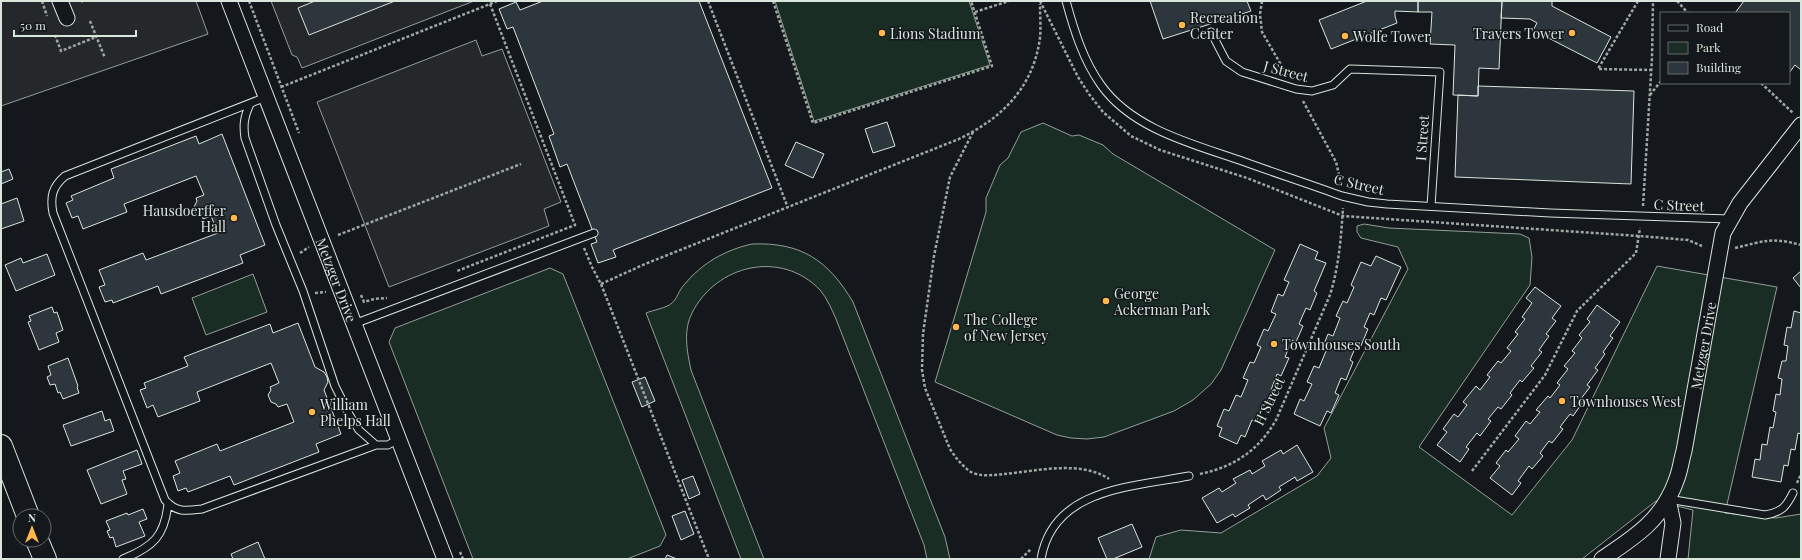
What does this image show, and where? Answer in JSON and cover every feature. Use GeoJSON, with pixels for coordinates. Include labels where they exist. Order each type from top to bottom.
{"type":"FeatureCollection","features":[{"type":"Feature","properties":{"kind":"main road"},"geometry":{"type":"LineString","coordinates":[[1,446],[25,508]]}},
{"type":"Feature","properties":{"kind":"main road"},"geometry":{"type":"LineString","coordinates":[[41,548],[45,559]]}},
{"type":"Feature","properties":{"kind":"street"},"geometry":{"type":"LineString","coordinates":[[60,1],[67,18]]}},
{"type":"Feature","properties":{"kind":"street","name":"Metzger Drive"},"geometry":{"type":"LineString","coordinates":[[229,1],[445,559]]}},
{"type":"Feature","properties":{"kind":"street","name":"Metzger Drive"},"geometry":{"type":"LineString","coordinates":[[1607,558],[1647,526],[1659,514],[1677,480],[1684,451],[1719,247],[1729,219],[1797,119]]}},
{"type":"Feature","properties":{"kind":"street"},"geometry":{"type":"LineString","coordinates":[[1668,499],[1673,524],[1668,559]]}},
{"type":"Feature","properties":{"kind":"lane","name":"C Street"},"geometry":{"type":"LineString","coordinates":[[1066,1],[1080,47],[1090,67],[1106,90],[1119,105],[1138,119],[1191,144],[1342,196],[1368,202],[1431,206],[1729,219]]}},
{"type":"Feature","properties":{"kind":"lane","name":"J Street"},"geometry":{"type":"LineString","coordinates":[[1211,32],[1226,61],[1242,72],[1296,89],[1312,91],[1333,85],[1350,69],[1440,72]]}},
{"type":"Feature","properties":{"kind":"lane","name":"I Street"},"geometry":{"type":"LineString","coordinates":[[1431,206],[1440,72]]}},
{"type":"Feature","properties":{"kind":"lane"},"geometry":{"type":"LineString","coordinates":[[266,97],[66,176],[58,182],[52,192],[50,202],[53,213],[165,500],[171,507],[180,511],[202,509],[376,445],[388,445],[398,439]]}},
{"type":"Feature","properties":{"kind":"lane"},"geometry":{"type":"LineString","coordinates":[[250,104],[243,124],[245,138],[276,225],[302,291],[335,386],[359,430],[376,445]]}},
{"type":"Feature","properties":{"kind":"lane"},"geometry":{"type":"LineString","coordinates":[[353,324],[594,233]]}},
{"type":"Feature","properties":{"kind":"lane"},"geometry":{"type":"LineString","coordinates":[[1040,559],[1046,538],[1056,523],[1069,509],[1085,499],[1122,488],[1189,476]]}},
{"type":"Feature","properties":{"kind":"lane"},"geometry":{"type":"LineString","coordinates":[[1668,499],[1765,515],[1777,513],[1787,504],[1793,493]]}},
{"type":"Feature","properties":{"kind":"lane"},"geometry":{"type":"LineString","coordinates":[[123,559],[149,546],[159,535],[166,521],[168,503]]}},
{"type":"Feature","properties":{"kind":"path"},"geometry":{"type":"LineString","coordinates":[[249,1],[301,138]]}},
{"type":"Feature","properties":{"kind":"path"},"geometry":{"type":"LineString","coordinates":[[281,87],[497,1]]}},
{"type":"Feature","properties":{"kind":"path"},"geometry":{"type":"LineString","coordinates":[[708,1],[788,208]]}},
{"type":"Feature","properties":{"kind":"path"},"geometry":{"type":"LineString","coordinates":[[773,1],[813,123],[992,66],[971,1]]}},
{"type":"Feature","properties":{"kind":"path"},"geometry":{"type":"LineString","coordinates":[[975,12],[1009,1]]}},
{"type":"Feature","properties":{"kind":"path"},"geometry":{"type":"LineString","coordinates":[[1638,1],[1598,68],[1651,70]]}},
{"type":"Feature","properties":{"kind":"path"},"geometry":{"type":"LineString","coordinates":[[1643,207],[1650,95],[1653,1]]}},
{"type":"Feature","properties":{"kind":"path"},"geometry":{"type":"LineString","coordinates":[[1677,1],[1687,12]]}},
{"type":"Feature","properties":{"kind":"path"},"geometry":{"type":"LineString","coordinates":[[601,284],[645,264],[788,208],[974,132],[987,124],[1010,102],[1029,75],[1036,59],[1040,37],[1040,2]]}},
{"type":"Feature","properties":{"kind":"path"},"geometry":{"type":"LineString","coordinates":[[1040,2],[1078,78],[1088,94],[1103,112],[1131,136],[1160,150],[1247,178],[1343,216],[1688,240],[1702,246]]}},
{"type":"Feature","properties":{"kind":"path"},"geometry":{"type":"LineString","coordinates":[[490,4],[580,238],[601,284],[709,559]]}},
{"type":"Feature","properties":{"kind":"path"},"geometry":{"type":"LineString","coordinates":[[90,21],[105,58]]}},
{"type":"Feature","properties":{"kind":"path"},"geometry":{"type":"LineString","coordinates":[[55,35],[61,51],[96,37]]}},
{"type":"Feature","properties":{"kind":"path"},"geometry":{"type":"LineString","coordinates":[[1650,95],[1660,82]]}},
{"type":"Feature","properties":{"kind":"path"},"geometry":{"type":"LineString","coordinates":[[1762,84],[1797,119]]}},
{"type":"Feature","properties":{"kind":"path"},"geometry":{"type":"LineString","coordinates":[[974,132],[950,177],[934,256],[923,334],[922,370],[925,388],[950,450],[963,466],[972,472],[988,476],[1073,468],[1088,470],[1105,476],[1122,488]]}},
{"type":"Feature","properties":{"kind":"path"},"geometry":{"type":"LineString","coordinates":[[338,235],[521,164]]}},
{"type":"Feature","properties":{"kind":"path","name":"H Street"},"geometry":{"type":"LineString","coordinates":[[1189,476],[1212,471],[1237,462],[1258,445],[1268,434],[1276,420],[1330,295],[1340,256],[1343,208]]}},
{"type":"Feature","properties":{"kind":"path"},"geometry":{"type":"LineString","coordinates":[[453,272],[575,225]]}},
{"type":"Feature","properties":{"kind":"path"},"geometry":{"type":"LineString","coordinates":[[1472,471],[1545,375],[1577,311],[1636,253],[1640,228]]}},
{"type":"Feature","properties":{"kind":"path"},"geometry":{"type":"LineString","coordinates":[[1734,249],[1770,240],[1786,241],[1801,246]]}},
{"type":"Feature","properties":{"kind":"path"},"geometry":{"type":"LineString","coordinates":[[364,302],[393,295]]}},
{"type":"Feature","properties":{"kind":"green space","name":"Lions Stadium"},"geometry":{"type":"Polygon","coordinates":[[[775,1],[969,1],[990,65],[814,121],[775,1]]]}},
{"type":"Feature","properties":{"kind":"green space","name":"George Ackerman Park"},"geometry":{"type":"Polygon","coordinates":[[[1043,123],[1072,136],[1079,135],[1103,145],[1113,154],[1275,250],[1221,370],[1211,384],[1193,400],[1174,411],[1104,437],[1087,439],[1057,435],[935,382],[986,212],[986,198],[1000,165],[1008,158],[1021,132],[1043,123]]]}},
{"type":"Feature","properties":{"kind":"green space"},"geometry":{"type":"Polygon","coordinates":[[[1364,224],[1389,228],[1520,234],[1529,238],[1532,257],[1530,285],[1419,447],[1512,515],[1572,440],[1657,266],[1777,287],[1725,513],[1776,518],[1801,514],[1801,559],[1688,559],[1693,510],[1656,501],[1582,559],[1149,559],[1156,537],[1181,530],[1221,533],[1317,476],[1331,458],[1324,428],[1408,269],[1398,247],[1361,238],[1357,232],[1357,226],[1364,224]]]}},
{"type":"Feature","properties":{"kind":"green space"},"geometry":{"type":"Polygon","coordinates":[[[752,244],[785,246],[812,256],[834,275],[853,302],[945,537],[950,559],[927,559],[924,545],[836,319],[825,297],[820,290],[804,277],[787,270],[769,267],[750,268],[733,274],[717,283],[703,297],[692,313],[687,327],[687,348],[691,370],[764,559],[741,559],[646,313],[670,305],[691,277],[715,258],[752,244]]]}},
{"type":"Feature","properties":{"kind":"green space"},"geometry":{"type":"Polygon","coordinates":[[[550,268],[563,274],[666,535],[660,546],[627,559],[473,559],[389,342],[395,328],[550,268]]]}},
{"type":"Feature","properties":{"kind":"green space"},"geometry":{"type":"Polygon","coordinates":[[[253,274],[267,312],[206,335],[192,298],[253,274]]]}},
{"type":"Feature","properties":{"kind":"shaded area"},"geometry":{"type":"Polygon","coordinates":[[[1,1],[196,1],[208,34],[1,106],[1,1]]]}},
{"type":"Feature","properties":{"kind":"shaded area"},"geometry":{"type":"Polygon","coordinates":[[[271,1],[474,1],[302,68],[297,57],[292,55],[271,1]]]}},
{"type":"Feature","properties":{"kind":"shaded area"},"geometry":{"type":"Polygon","coordinates":[[[476,40],[482,56],[502,49],[561,202],[544,209],[549,226],[389,287],[317,102],[476,40]]]}},
{"type":"Feature","properties":{"kind":"building"},"geometry":{"type":"Polygon","coordinates":[[[315,1],[395,1],[309,35],[298,8],[315,1]]]}},
{"type":"Feature","properties":{"kind":"building"},"geometry":{"type":"Polygon","coordinates":[[[543,1],[699,1],[772,188],[613,250],[616,257],[598,263],[591,244],[597,242],[567,164],[560,167],[549,136],[554,134],[513,27],[507,29],[499,9],[516,2],[520,10],[543,1]]]}},
{"type":"Feature","properties":{"kind":"building","name":"Recreation Center"},"geometry":{"type":"Polygon","coordinates":[[[1150,1],[1247,1],[1251,11],[1163,39],[1150,1]]]}},
{"type":"Feature","properties":{"kind":"building","name":"Wolfe Tower"},"geometry":{"type":"Polygon","coordinates":[[[1367,1],[1418,1],[1418,12],[1395,11],[1397,23],[1331,49],[1319,20],[1367,1]]]}},
{"type":"Feature","properties":{"kind":"building"},"geometry":{"type":"Polygon","coordinates":[[[1418,1],[1502,1],[1499,69],[1479,68],[1478,96],[1453,95],[1455,45],[1430,44],[1432,12],[1418,12],[1418,1]]]}},
{"type":"Feature","properties":{"kind":"building","name":"Travers Tower"},"geometry":{"type":"Polygon","coordinates":[[[1502,1],[1552,1],[1552,6],[1611,37],[1597,63],[1533,30],[1537,23],[1530,19],[1501,18],[1502,1]]]}},
{"type":"Feature","properties":{"kind":"building"},"geometry":{"type":"Polygon","coordinates":[[[1744,1],[1801,1],[1801,70],[1795,65],[1790,72],[1790,12],[1736,12],[1744,1]]]}},
{"type":"Feature","properties":{"kind":"building"},"geometry":{"type":"Polygon","coordinates":[[[1478,86],[1634,91],[1631,184],[1455,177],[1458,95],[1478,96],[1478,86]]]}},
{"type":"Feature","properties":{"kind":"building"},"geometry":{"type":"Polygon","coordinates":[[[887,122],[895,146],[873,153],[865,129],[887,122]]]}},
{"type":"Feature","properties":{"kind":"building","name":"Hausdoerffer Hall"},"geometry":{"type":"Polygon","coordinates":[[[222,134],[265,245],[240,255],[243,263],[161,294],[158,286],[113,303],[112,300],[105,302],[99,287],[105,285],[99,270],[143,253],[146,260],[218,233],[211,216],[203,219],[202,215],[196,214],[194,207],[197,201],[196,198],[204,195],[196,176],[124,204],[127,212],[83,229],[78,216],[72,218],[66,203],[73,200],[71,196],[114,178],[111,169],[196,136],[199,144],[222,134]]]}},
{"type":"Feature","properties":{"kind":"building"},"geometry":{"type":"Polygon","coordinates":[[[796,142],[824,154],[813,178],[785,165],[796,142]]]}},
{"type":"Feature","properties":{"kind":"building"},"geometry":{"type":"Polygon","coordinates":[[[9,169],[13,179],[1,184],[1,172],[9,169]]]}},
{"type":"Feature","properties":{"kind":"building"},"geometry":{"type":"Polygon","coordinates":[[[17,198],[24,221],[1,229],[1,204],[17,198]]]}},
{"type":"Feature","properties":{"kind":"building","name":"Townhouses South"},"geometry":{"type":"Polygon","coordinates":[[[1300,244],[1318,252],[1315,259],[1326,263],[1314,291],[1317,293],[1310,310],[1306,308],[1299,324],[1303,326],[1296,342],[1292,340],[1285,357],[1289,358],[1281,376],[1277,374],[1271,390],[1274,391],[1267,408],[1263,407],[1256,422],[1252,420],[1245,437],[1241,435],[1237,444],[1219,436],[1222,428],[1217,426],[1224,409],[1229,411],[1236,395],[1241,397],[1248,380],[1243,378],[1250,362],[1254,363],[1261,347],[1257,345],[1264,329],[1268,331],[1276,314],[1271,312],[1278,294],[1283,296],[1289,282],[1284,280],[1300,244]]]}},
{"type":"Feature","properties":{"kind":"building"},"geometry":{"type":"Polygon","coordinates":[[[47,254],[55,275],[16,291],[5,265],[21,258],[23,263],[47,254]]]}},
{"type":"Feature","properties":{"kind":"building","name":"Townhouses South"},"geometry":{"type":"Polygon","coordinates":[[[1376,256],[1401,267],[1386,300],[1381,298],[1374,315],[1370,313],[1364,327],[1368,329],[1360,348],[1356,346],[1350,360],[1353,362],[1346,380],[1341,378],[1335,393],[1339,395],[1331,413],[1327,411],[1320,426],[1294,414],[1300,399],[1304,401],[1312,384],[1307,382],[1314,366],[1319,368],[1326,351],[1322,349],[1328,334],[1333,336],[1340,318],[1336,316],[1343,301],[1347,303],[1354,287],[1351,285],[1361,262],[1371,266],[1376,256]]]}},
{"type":"Feature","properties":{"kind":"building"},"geometry":{"type":"Polygon","coordinates":[[[1801,271],[1801,288],[1793,278],[1801,271]]]}},
{"type":"Feature","properties":{"kind":"building"},"geometry":{"type":"Polygon","coordinates":[[[1535,287],[1561,306],[1552,318],[1556,321],[1546,334],[1549,336],[1539,350],[1542,352],[1531,366],[1534,368],[1522,382],[1520,380],[1510,393],[1512,395],[1501,409],[1498,407],[1488,419],[1491,421],[1480,436],[1477,433],[1466,447],[1469,449],[1460,462],[1437,445],[1447,432],[1443,429],[1454,414],[1458,417],[1467,405],[1463,402],[1476,386],[1480,390],[1490,377],[1487,375],[1498,361],[1501,363],[1511,351],[1507,348],[1518,334],[1515,332],[1525,319],[1522,317],[1532,303],[1526,298],[1535,287]]]}},
{"type":"Feature","properties":{"kind":"building","name":"Townhouses West"},"geometry":{"type":"Polygon","coordinates":[[[1597,305],[1620,322],[1610,336],[1613,338],[1603,352],[1605,354],[1595,368],[1598,370],[1587,385],[1590,387],[1580,400],[1583,402],[1573,416],[1570,414],[1560,427],[1563,429],[1552,443],[1549,441],[1540,453],[1543,456],[1532,469],[1529,466],[1518,481],[1521,483],[1512,495],[1490,478],[1500,466],[1496,463],[1506,450],[1508,452],[1519,439],[1515,436],[1526,421],[1530,424],[1540,412],[1536,410],[1548,396],[1550,398],[1560,385],[1557,383],[1568,369],[1564,366],[1575,353],[1572,351],[1582,338],[1579,335],[1590,322],[1587,319],[1597,305]]]}},
{"type":"Feature","properties":{"kind":"building"},"geometry":{"type":"Polygon","coordinates":[[[52,307],[54,313],[57,312],[63,330],[56,333],[59,342],[39,350],[28,322],[31,321],[29,316],[52,307]]]}},
{"type":"Feature","properties":{"kind":"building"},"geometry":{"type":"Polygon","coordinates":[[[1794,311],[1801,313],[1801,434],[1798,433],[1795,450],[1791,449],[1788,466],[1784,465],[1781,482],[1752,477],[1755,459],[1760,460],[1762,444],[1767,445],[1770,427],[1773,428],[1776,412],[1773,411],[1776,394],[1780,395],[1782,379],[1778,378],[1782,361],[1786,361],[1788,346],[1784,345],[1787,327],[1791,328],[1794,311]]]}},
{"type":"Feature","properties":{"kind":"building","name":"William Phelps Hall"},"geometry":{"type":"Polygon","coordinates":[[[298,323],[315,367],[324,372],[327,377],[328,382],[324,390],[341,434],[316,444],[319,452],[234,485],[230,476],[188,492],[186,488],[178,491],[173,476],[180,473],[175,461],[217,444],[220,451],[294,422],[287,404],[278,407],[276,404],[271,402],[268,395],[271,390],[270,387],[279,383],[271,363],[197,392],[200,401],[158,417],[153,405],[147,408],[140,390],[146,388],[144,383],[188,366],[184,357],[270,324],[273,333],[298,323]]]}},
{"type":"Feature","properties":{"kind":"building"},"geometry":{"type":"Polygon","coordinates":[[[68,358],[79,393],[63,399],[60,392],[58,393],[55,384],[50,385],[47,377],[51,375],[48,366],[68,358]]]}},
{"type":"Feature","properties":{"kind":"building"},"geometry":{"type":"Polygon","coordinates":[[[645,377],[655,401],[642,407],[632,382],[645,377]]]}},
{"type":"Feature","properties":{"kind":"building"},"geometry":{"type":"Polygon","coordinates":[[[102,411],[105,421],[110,419],[114,431],[71,446],[63,425],[102,411]]]}},
{"type":"Feature","properties":{"kind":"building"},"geometry":{"type":"Polygon","coordinates":[[[1297,445],[1313,472],[1297,481],[1295,477],[1279,487],[1281,490],[1266,500],[1263,495],[1248,505],[1250,508],[1235,517],[1233,514],[1217,523],[1202,498],[1219,488],[1222,492],[1236,483],[1233,479],[1250,470],[1252,474],[1265,466],[1262,461],[1281,450],[1283,454],[1297,445]]]}},
{"type":"Feature","properties":{"kind":"building"},"geometry":{"type":"Polygon","coordinates":[[[137,450],[142,464],[123,471],[126,479],[122,480],[127,494],[101,504],[87,470],[137,450]]]}},
{"type":"Feature","properties":{"kind":"building"},"geometry":{"type":"Polygon","coordinates":[[[693,476],[700,494],[689,499],[682,480],[693,476]]]}},
{"type":"Feature","properties":{"kind":"building"},"geometry":{"type":"Polygon","coordinates":[[[143,509],[147,519],[139,522],[145,536],[116,547],[113,537],[110,538],[107,531],[110,530],[106,521],[143,509]]]}},
{"type":"Feature","properties":{"kind":"building"},"geometry":{"type":"Polygon","coordinates":[[[685,511],[694,534],[681,540],[672,516],[685,511]]]}},
{"type":"Feature","properties":{"kind":"building"},"geometry":{"type":"Polygon","coordinates":[[[1132,524],[1142,547],[1113,559],[1107,559],[1098,538],[1132,524]]]}},
{"type":"Feature","properties":{"kind":"building"},"geometry":{"type":"Polygon","coordinates":[[[258,542],[265,559],[233,559],[231,554],[258,542]]]}},
{"type":"Feature","properties":{"kind":"building"},"geometry":{"type":"Polygon","coordinates":[[[667,555],[677,559],[665,559],[667,555]]]}},
{"type":"Feature","properties":{"kind":"place","name":"Recreation Center"},"geometry":{"type":"Point","coordinates":[1182,25]}},
{"type":"Feature","properties":{"kind":"place","name":"Lions Stadium"},"geometry":{"type":"Point","coordinates":[882,33]}},
{"type":"Feature","properties":{"kind":"place","name":"Travers Tower"},"geometry":{"type":"Point","coordinates":[1572,33]}},
{"type":"Feature","properties":{"kind":"place","name":"Wolfe Tower"},"geometry":{"type":"Point","coordinates":[1345,36]}},
{"type":"Feature","properties":{"kind":"place","name":"Hausdoerffer Hall"},"geometry":{"type":"Point","coordinates":[234,218]}},
{"type":"Feature","properties":{"kind":"place","name":"George Ackerman Park"},"geometry":{"type":"Point","coordinates":[1106,301]}},
{"type":"Feature","properties":{"kind":"place","name":"The College of New Jersey"},"geometry":{"type":"Point","coordinates":[956,327]}},
{"type":"Feature","properties":{"kind":"place","name":"Townhouses South"},"geometry":{"type":"Point","coordinates":[1274,344]}},
{"type":"Feature","properties":{"kind":"place","name":"Townhouses West"},"geometry":{"type":"Point","coordinates":[1562,401]}},
{"type":"Feature","properties":{"kind":"place","name":"William Phelps Hall"},"geometry":{"type":"Point","coordinates":[312,412]}}]}
